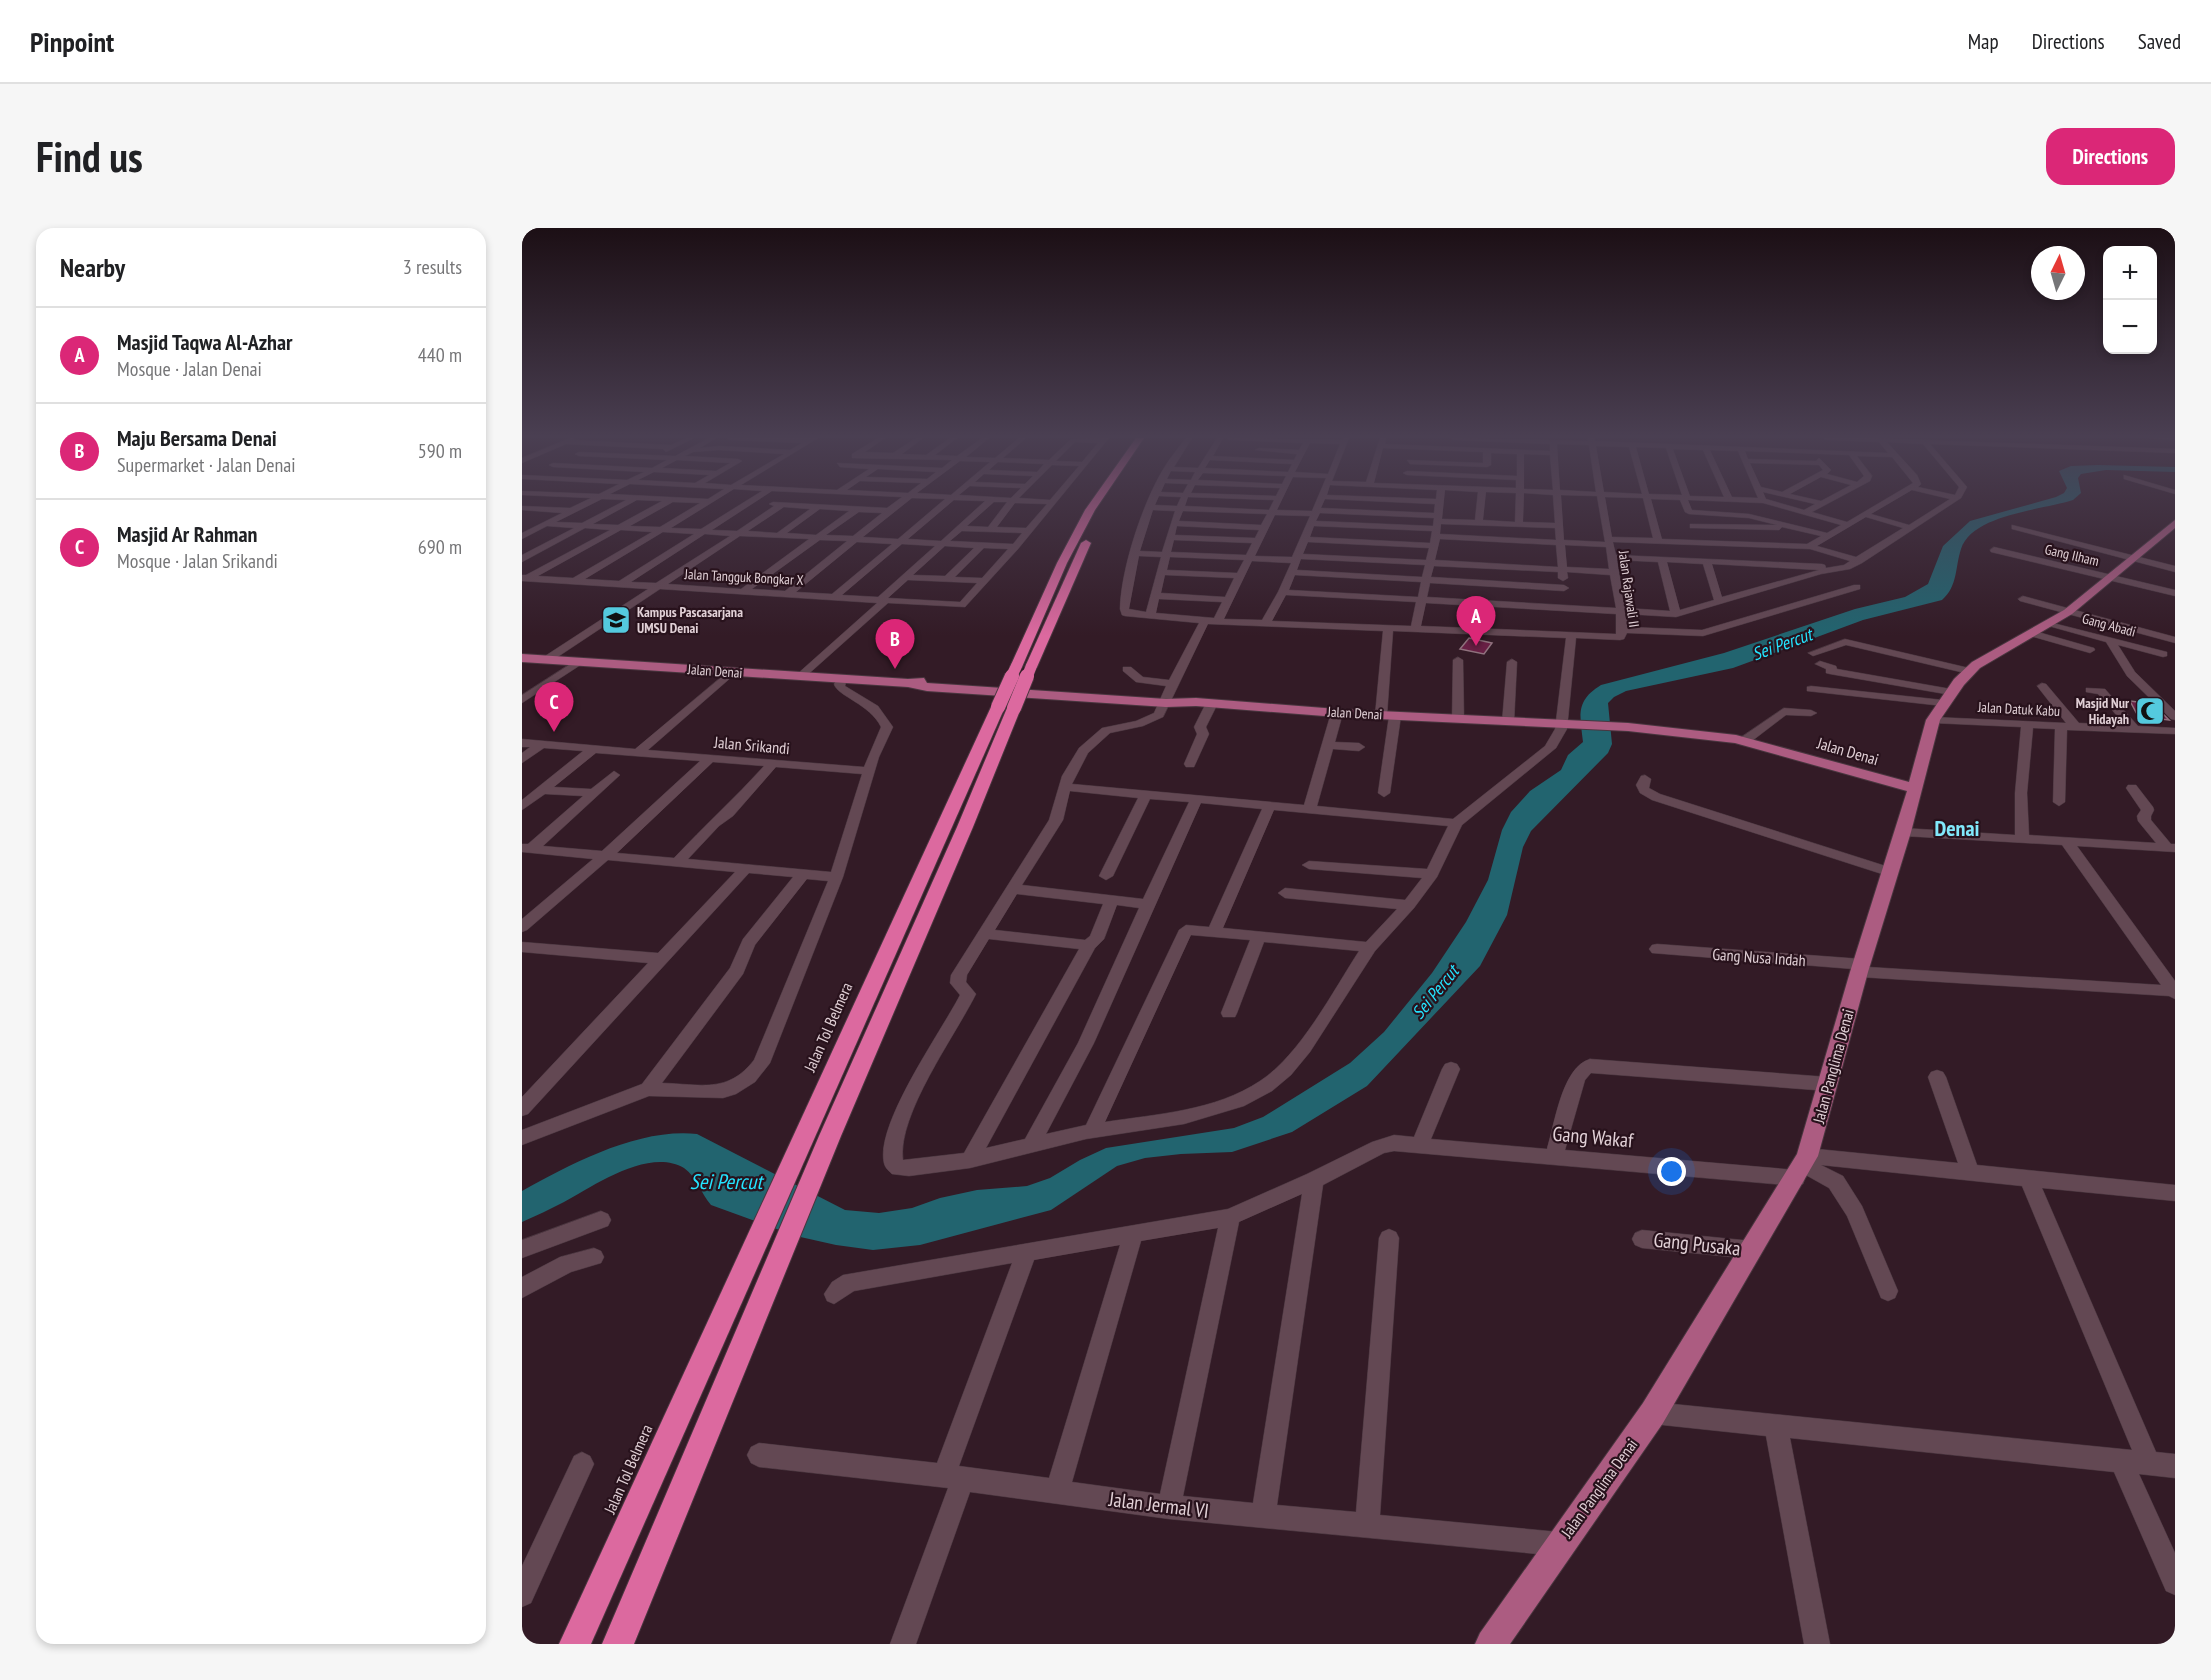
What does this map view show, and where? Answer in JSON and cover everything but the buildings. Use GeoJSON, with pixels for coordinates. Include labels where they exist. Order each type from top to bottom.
{"type":"FeatureCollection","features":[{"type":"Feature","properties":{"kind":"highway","name":"Jalan Tol Belmera"},"geometry":{"type":"LineString","coordinates":[[618,1644],[830,1136],[961,838],[1006,707],[1016,667],[1062,563],[1094,504]]}},
{"type":"Feature","properties":{"kind":"highway","name":"Jalan Tol Belmera"},"geometry":{"type":"LineString","coordinates":[[575,1644],[805,1136],[1006,707],[1031,667],[1076,562],[1107,504]]}},
{"type":"Feature","properties":{"kind":"main road","name":"Jalan Panglima Denai"},"geometry":{"type":"LineString","coordinates":[[1491,1644],[1653,1413],[1802,1166],[1903,832],[1933,720],[1943,703],[1969,671],[2068,612],[2175,523]]}},
{"type":"Feature","properties":{"kind":"main road","name":"Jalan Denai"},"geometry":{"type":"LineString","coordinates":[[522,658],[908,683],[938,688],[1166,700],[1666,733],[1744,741],[1914,788]]}},
{"type":"Feature","properties":{"kind":"street"},"geometry":{"type":"LineString","coordinates":[[522,536],[586,504]]}},
{"type":"Feature","properties":{"kind":"street"},"geometry":{"type":"LineString","coordinates":[[522,559],[625,504]]}},
{"type":"Feature","properties":{"kind":"street"},"geometry":{"type":"LineString","coordinates":[[525,578],[664,504]]}},
{"type":"Feature","properties":{"kind":"street"},"geometry":{"type":"LineString","coordinates":[[575,581],[704,504]]}},
{"type":"Feature","properties":{"kind":"street"},"geometry":{"type":"LineString","coordinates":[[621,584],[745,504]]}},
{"type":"Feature","properties":{"kind":"street"},"geometry":{"type":"LineString","coordinates":[[766,504],[889,511]]}},
{"type":"Feature","properties":{"kind":"street"},"geometry":{"type":"LineString","coordinates":[[778,536],[821,504]]}},
{"type":"Feature","properties":{"kind":"street"},"geometry":{"type":"LineString","coordinates":[[789,593],[899,504]]}},
{"type":"Feature","properties":{"kind":"street"},"geometry":{"type":"LineString","coordinates":[[835,596],[944,504]]}},
{"type":"Feature","properties":{"kind":"street"},"geometry":{"type":"LineString","coordinates":[[800,676],[986,504]]}},
{"type":"Feature","properties":{"kind":"street"},"geometry":{"type":"LineString","coordinates":[[991,529],[1011,504]]}},
{"type":"Feature","properties":{"kind":"street"},"geometry":{"type":"LineString","coordinates":[[905,577],[985,581],[1048,504]]}},
{"type":"Feature","properties":{"kind":"street"},"geometry":{"type":"LineString","coordinates":[[1150,504],[1133,553],[1124,612],[1128,615],[1205,621],[1571,636],[1703,633],[1857,588],[1820,572]]}},
{"type":"Feature","properties":{"kind":"street"},"geometry":{"type":"LineString","coordinates":[[1150,617],[1164,554],[1180,504]]}},
{"type":"Feature","properties":{"kind":"street"},"geometry":{"type":"LineString","coordinates":[[1218,621],[1276,504]]}},
{"type":"Feature","properties":{"kind":"street"},"geometry":{"type":"LineString","coordinates":[[1266,622],[1283,592],[1295,558],[1319,504]]}},
{"type":"Feature","properties":{"kind":"street"},"geometry":{"type":"LineString","coordinates":[[1415,629],[1420,600],[1428,580],[1437,530],[1439,504]]}},
{"type":"Feature","properties":{"kind":"street"},"geometry":{"type":"LineString","coordinates":[[1479,522],[1481,504]]}},
{"type":"Feature","properties":{"kind":"street"},"geometry":{"type":"LineString","coordinates":[[1519,504],[1519,524]]}},
{"type":"Feature","properties":{"kind":"street"},"geometry":{"type":"LineString","coordinates":[[1558,504],[1566,608]]}},
{"type":"Feature","properties":{"kind":"street","name":"Jalan Rajawali II"},"geometry":{"type":"LineString","coordinates":[[1601,504],[1621,611],[1621,634]]}},
{"type":"Feature","properties":{"kind":"street"},"geometry":{"type":"LineString","coordinates":[[1647,504],[1658,540]]}},
{"type":"Feature","properties":{"kind":"street"},"geometry":{"type":"LineString","coordinates":[[1687,504],[1698,542]]}},
{"type":"Feature","properties":{"kind":"street"},"geometry":{"type":"LineString","coordinates":[[1774,504],[1850,525]]}},
{"type":"Feature","properties":{"kind":"street"},"geometry":{"type":"LineString","coordinates":[[1804,513],[1818,504]]}},
{"type":"Feature","properties":{"kind":"street"},"geometry":{"type":"LineString","coordinates":[[1811,547],[1885,504]]}},
{"type":"Feature","properties":{"kind":"street"},"geometry":{"type":"LineString","coordinates":[[1283,592],[1676,614],[1820,572],[1843,568],[1859,561],[1948,504]]}},
{"type":"Feature","properties":{"kind":"street"},"geometry":{"type":"LineString","coordinates":[[546,660],[782,505]]}},
{"type":"Feature","properties":{"kind":"street"},"geometry":{"type":"LineString","coordinates":[[1149,507],[1272,513],[1316,512],[1437,530],[1478,552],[1519,554],[1563,570],[1613,572]]}},
{"type":"Feature","properties":{"kind":"street"},"geometry":{"type":"LineString","coordinates":[[522,508],[572,511]]}},
{"type":"Feature","properties":{"kind":"street"},"geometry":{"type":"LineString","coordinates":[[745,591],[857,509]]}},
{"type":"Feature","properties":{"kind":"street"},"geometry":{"type":"LineString","coordinates":[[522,517],[534,517],[550,510]]}},
{"type":"Feature","properties":{"kind":"street"},"geometry":{"type":"LineString","coordinates":[[1689,512],[1743,515],[1830,536]]}},
{"type":"Feature","properties":{"kind":"street"},"geometry":{"type":"LineString","coordinates":[[1866,515],[1911,528]]}},
{"type":"Feature","properties":{"kind":"street"},"geometry":{"type":"LineString","coordinates":[[1304,539],[1437,530],[1479,522],[1560,526]]}},
{"type":"Feature","properties":{"kind":"street"},"geometry":{"type":"LineString","coordinates":[[1174,523],[1264,528]]}},
{"type":"Feature","properties":{"kind":"street"},"geometry":{"type":"LineString","coordinates":[[1311,523],[1437,530]]}},
{"type":"Feature","properties":{"kind":"street"},"geometry":{"type":"LineString","coordinates":[[547,524],[1015,547]]}},
{"type":"Feature","properties":{"kind":"street"},"geometry":{"type":"LineString","coordinates":[[1693,526],[1773,530],[1788,525]]}},
{"type":"Feature","properties":{"kind":"street"},"geometry":{"type":"LineString","coordinates":[[2015,527],[2175,569]]}},
{"type":"Feature","properties":{"kind":"street"},"geometry":{"type":"LineString","coordinates":[[960,528],[1027,531]]}},
{"type":"Feature","properties":{"kind":"street"},"geometry":{"type":"LineString","coordinates":[[1170,537],[1257,542]]}},
{"type":"Feature","properties":{"kind":"street"},"geometry":{"type":"LineString","coordinates":[[1133,553],[1431,562],[1478,552],[1519,554],[1562,543],[1658,540],[1811,547],[1859,561]]}},
{"type":"Feature","properties":{"kind":"street"},"geometry":{"type":"LineString","coordinates":[[947,579],[982,545]]}},
{"type":"Feature","properties":{"kind":"street","name":"Gang Ilham"},"geometry":{"type":"LineString","coordinates":[[1994,550],[2115,574]]}},
{"type":"Feature","properties":{"kind":"street"},"geometry":{"type":"LineString","coordinates":[[1611,557],[1843,568]]}},
{"type":"Feature","properties":{"kind":"street"},"geometry":{"type":"LineString","coordinates":[[1662,559],[1676,614]]}},
{"type":"Feature","properties":{"kind":"street"},"geometry":{"type":"LineString","coordinates":[[1707,561],[1719,602]]}},
{"type":"Feature","properties":{"kind":"street"},"geometry":{"type":"LineString","coordinates":[[1291,572],[1564,588]]}},
{"type":"Feature","properties":{"kind":"street"},"geometry":{"type":"LineString","coordinates":[[2115,574],[2175,584]]}},
{"type":"Feature","properties":{"kind":"street"},"geometry":{"type":"LineString","coordinates":[[2115,574],[2175,593]]}},
{"type":"Feature","properties":{"kind":"street"},"geometry":{"type":"LineString","coordinates":[[1160,575],[1240,579]]}},
{"type":"Feature","properties":{"kind":"street","name":"Jalan Tangguk Bongkar X"},"geometry":{"type":"LineString","coordinates":[[525,578],[655,588],[789,593],[964,604],[985,581]]}},
{"type":"Feature","properties":{"kind":"street"},"geometry":{"type":"LineString","coordinates":[[1155,596],[1229,600]]}},
{"type":"Feature","properties":{"kind":"street"},"geometry":{"type":"LineString","coordinates":[[2023,599],[2175,640]]}},
{"type":"Feature","properties":{"kind":"street"},"geometry":{"type":"LineString","coordinates":[[1205,621],[1172,684],[1159,715],[1152,720],[1106,730],[1083,751],[1068,776],[1056,820],[959,975],[958,983],[968,994],[964,1005],[908,1104],[892,1142],[893,1162],[899,1168],[970,1160],[1092,1131],[1198,1113],[1238,1101],[1266,1086],[1285,1070],[1304,1048],[1370,947],[1409,906],[1432,874],[1456,823],[1550,748],[1567,726],[1571,636]]}},
{"type":"Feature","properties":{"kind":"street","name":"Gang Abadi"},"geometry":{"type":"LineString","coordinates":[[2048,623],[2163,654]]}},
{"type":"Feature","properties":{"kind":"street"},"geometry":{"type":"LineString","coordinates":[[1383,793],[1388,715],[1388,628]]}},
{"type":"Feature","properties":{"kind":"street"},"geometry":{"type":"LineString","coordinates":[[2031,633],[2090,650]]}},
{"type":"Feature","properties":{"kind":"street"},"geometry":{"type":"LineString","coordinates":[[2109,639],[2131,674],[2175,717]]}},
{"type":"Feature","properties":{"kind":"street"},"geometry":{"type":"LineString","coordinates":[[1813,653],[1845,642],[1969,671]]}},
{"type":"Feature","properties":{"kind":"street"},"geometry":{"type":"LineString","coordinates":[[1458,660],[1458,719]]}},
{"type":"Feature","properties":{"kind":"street"},"geometry":{"type":"LineString","coordinates":[[522,700],[578,662]]}},
{"type":"Feature","properties":{"kind":"street"},"geometry":{"type":"LineString","coordinates":[[1511,722],[1512,662]]}},
{"type":"Feature","properties":{"kind":"street"},"geometry":{"type":"LineString","coordinates":[[1820,664],[1832,668],[1822,681],[1813,685],[1943,703]]}},
{"type":"Feature","properties":{"kind":"street"},"geometry":{"type":"LineString","coordinates":[[1127,669],[1140,680],[1172,684]]}},
{"type":"Feature","properties":{"kind":"street"},"geometry":{"type":"LineString","coordinates":[[1830,671],[1952,692]]}},
{"type":"Feature","properties":{"kind":"street"},"geometry":{"type":"LineString","coordinates":[[638,752],[731,672]]}},
{"type":"Feature","properties":{"kind":"street"},"geometry":{"type":"LineString","coordinates":[[522,1138],[648,1089],[723,1091],[734,1088],[748,1080],[761,1064],[836,877],[873,757],[887,727],[880,713],[872,706],[840,688],[839,684],[842,679]]}},
{"type":"Feature","properties":{"kind":"street"},"geometry":{"type":"LineString","coordinates":[[2042,686],[2076,727]]}},
{"type":"Feature","properties":{"kind":"street"},"geometry":{"type":"LineString","coordinates":[[2090,690],[2101,691],[2135,729]]}},
{"type":"Feature","properties":{"kind":"street"},"geometry":{"type":"LineString","coordinates":[[1190,764],[1203,734],[1200,727],[1212,704]]}},
{"type":"Feature","properties":{"kind":"street"},"geometry":{"type":"LineString","coordinates":[[1744,741],[1758,728],[1784,711],[1811,713]]}},
{"type":"Feature","properties":{"kind":"street"},"geometry":{"type":"LineString","coordinates":[[1310,808],[1337,713]]}},
{"type":"Feature","properties":{"kind":"street","name":"Jalan Datuk Kabu"},"geometry":{"type":"LineString","coordinates":[[1933,720],[2175,731]]}},
{"type":"Feature","properties":{"kind":"street"},"geometry":{"type":"LineString","coordinates":[[2022,839],[2020,794],[2026,756],[2027,725]]}},
{"type":"Feature","properties":{"kind":"street"},"geometry":{"type":"LineString","coordinates":[[2059,802],[2061,726]]}},
{"type":"Feature","properties":{"kind":"street","name":"Jalan Srikandi"},"geometry":{"type":"LineString","coordinates":[[522,744],[869,771]]}},
{"type":"Feature","properties":{"kind":"street"},"geometry":{"type":"LineString","coordinates":[[522,759],[542,744]]}},
{"type":"Feature","properties":{"kind":"street"},"geometry":{"type":"LineString","coordinates":[[1328,745],[1359,747]]}},
{"type":"Feature","properties":{"kind":"street"},"geometry":{"type":"LineString","coordinates":[[522,806],[593,748]]}},
{"type":"Feature","properties":{"kind":"street"},"geometry":{"type":"LineString","coordinates":[[522,927],[606,855],[711,757]]}},
{"type":"Feature","properties":{"kind":"street"},"geometry":{"type":"LineString","coordinates":[[678,862],[714,823],[729,813],[773,763]]}},
{"type":"Feature","properties":{"kind":"street"},"geometry":{"type":"LineString","coordinates":[[524,848],[595,793],[614,775]]}},
{"type":"Feature","properties":{"kind":"street"},"geometry":{"type":"LineString","coordinates":[[1645,779],[1642,785],[1644,790],[1656,797],[1890,872]]}},
{"type":"Feature","properties":{"kind":"street"},"geometry":{"type":"LineString","coordinates":[[1064,787],[1456,823]]}},
{"type":"Feature","properties":{"kind":"street"},"geometry":{"type":"LineString","coordinates":[[2132,788],[2148,810],[2144,816],[2145,821],[2171,848]]}},
{"type":"Feature","properties":{"kind":"street"},"geometry":{"type":"LineString","coordinates":[[542,790],[595,793]]}},
{"type":"Feature","properties":{"kind":"street"},"geometry":{"type":"LineString","coordinates":[[1106,876],[1146,795]]}},
{"type":"Feature","properties":{"kind":"street"},"geometry":{"type":"LineString","coordinates":[[1031,1145],[1086,1043],[1197,799]]}},
{"type":"Feature","properties":{"kind":"street"},"geometry":{"type":"LineString","coordinates":[[1214,932],[1270,805]]}},
{"type":"Feature","properties":{"kind":"street"},"geometry":{"type":"LineString","coordinates":[[1903,832],[2171,848]]}},
{"type":"Feature","properties":{"kind":"street"},"geometry":{"type":"LineString","coordinates":[[2066,842],[2174,992]]}},
{"type":"Feature","properties":{"kind":"street"},"geometry":{"type":"LineString","coordinates":[[524,848],[836,877]]}},
{"type":"Feature","properties":{"kind":"street"},"geometry":{"type":"LineString","coordinates":[[1309,865],[1432,874]]}},
{"type":"Feature","properties":{"kind":"street"},"geometry":{"type":"LineString","coordinates":[[522,1109],[746,868]]}},
{"type":"Feature","properties":{"kind":"street"},"geometry":{"type":"LineString","coordinates":[[648,1089],[737,970],[748,943],[803,874]]}},
{"type":"Feature","properties":{"kind":"street"},"geometry":{"type":"LineString","coordinates":[[1013,889],[1148,904]]}},
{"type":"Feature","properties":{"kind":"street"},"geometry":{"type":"LineString","coordinates":[[1285,893],[1409,906]]}},
{"type":"Feature","properties":{"kind":"street"},"geometry":{"type":"LineString","coordinates":[[970,1160],[1087,946],[1096,939],[1111,901]]}},
{"type":"Feature","properties":{"kind":"street"},"geometry":{"type":"LineString","coordinates":[[1092,1131],[1185,932],[1191,929],[1370,947]]}},
{"type":"Feature","properties":{"kind":"street"},"geometry":{"type":"LineString","coordinates":[[985,934],[1087,946]]}},
{"type":"Feature","properties":{"kind":"street"},"geometry":{"type":"LineString","coordinates":[[1229,1013],[1259,936]]}},
{"type":"Feature","properties":{"kind":"street"},"geometry":{"type":"LineString","coordinates":[[522,947],[661,959]]}},
{"type":"Feature","properties":{"kind":"street","name":"Gang Nusa Indah"},"geometry":{"type":"LineString","coordinates":[[1657,949],[1860,968],[2174,992]]}},
{"type":"Feature","properties":{"kind":"street"},"geometry":{"type":"LineString","coordinates":[[1554,1156],[1577,1077],[1586,1067],[1600,1065],[1828,1084]]}},
{"type":"Feature","properties":{"kind":"street"},"geometry":{"type":"LineString","coordinates":[[1420,1144],[1451,1069]]}},
{"type":"Feature","properties":{"kind":"street"},"geometry":{"type":"LineString","coordinates":[[1936,1077],[1971,1174]]}},
{"type":"Feature","properties":{"kind":"street","name":"Gang Wakaf"},"geometry":{"type":"LineString","coordinates":[[1314,1180],[1386,1144],[1420,1144],[1554,1156],[1971,1174],[2175,1193]]}},
{"type":"Feature","properties":{"kind":"street"},"geometry":{"type":"LineString","coordinates":[[1802,1166],[1836,1182],[1855,1212],[1888,1291]]}},
{"type":"Feature","properties":{"kind":"street"},"geometry":{"type":"LineString","coordinates":[[2028,1178],[2149,1463]]}},
{"type":"Feature","properties":{"kind":"street"},"geometry":{"type":"LineString","coordinates":[[834,1294],[850,1282],[1230,1217],[1314,1180]]}},
{"type":"Feature","properties":{"kind":"street"},"geometry":{"type":"LineString","coordinates":[[1263,1517],[1314,1180]]}},
{"type":"Feature","properties":{"kind":"street"},"geometry":{"type":"LineString","coordinates":[[1169,1507],[1230,1217]]}},
{"type":"Feature","properties":{"kind":"street"},"geometry":{"type":"LineString","coordinates":[[522,1249],[601,1220]]}},
{"type":"Feature","properties":{"kind":"street"},"geometry":{"type":"LineString","coordinates":[[1057,1492],[1133,1235]]}},
{"type":"Feature","properties":{"kind":"street"},"geometry":{"type":"LineString","coordinates":[[1367,1526],[1389,1239]]}},
{"type":"Feature","properties":{"kind":"street","name":"Gang Pusaka"},"geometry":{"type":"LineString","coordinates":[[1642,1239],[1752,1250]]}},
{"type":"Feature","properties":{"kind":"street"},"geometry":{"type":"LineString","coordinates":[[903,1644],[953,1478],[1027,1251]]}},
{"type":"Feature","properties":{"kind":"street"},"geometry":{"type":"LineString","coordinates":[[522,1288],[567,1264],[594,1257]]}},
{"type":"Feature","properties":{"kind":"street"},"geometry":{"type":"LineString","coordinates":[[1653,1413],[2175,1466]]}},
{"type":"Feature","properties":{"kind":"street"},"geometry":{"type":"LineString","coordinates":[[1776,1425],[1817,1644]]}},
{"type":"Feature","properties":{"kind":"street","name":"Jalan Jermal VI"},"geometry":{"type":"LineString","coordinates":[[759,1455],[1169,1507],[1559,1544]]}},
{"type":"Feature","properties":{"kind":"street"},"geometry":{"type":"LineString","coordinates":[[2121,1461],[2175,1582]]}},
{"type":"Feature","properties":{"kind":"street"},"geometry":{"type":"LineString","coordinates":[[522,1594],[582,1464]]}},
{"type":"Feature","properties":{"kind":"water","name":"Sei Percut"},"geometry":{"type":"Polygon","coordinates":[[[2031,504],[2056,504],[1993,521],[1968,537],[1961,549],[1951,589],[1942,600],[1863,620],[1733,668],[1626,691],[1614,697],[1608,703],[1612,744],[1608,753],[1531,831],[1523,847],[1507,915],[1480,966],[1367,1086],[1292,1132],[1232,1152],[1145,1158],[1117,1166],[1051,1210],[920,1245],[873,1250],[796,1236],[711,1205],[696,1181],[684,1168],[670,1163],[655,1162],[622,1171],[522,1222],[522,1191],[584,1159],[652,1136],[697,1134],[845,1210],[879,1213],[912,1208],[940,1198],[977,1190],[1027,1186],[1050,1178],[1106,1148],[1234,1128],[1263,1117],[1350,1063],[1384,1032],[1432,973],[1466,922],[1488,880],[1502,830],[1511,812],[1530,791],[1561,770],[1568,755],[1583,742],[1581,709],[1593,691],[1601,685],[1724,653],[1855,609],[1905,597],[1928,584],[1943,546],[1970,521],[2031,504]]]}},
{"type":"Feature","properties":{"kind":"place","name":"Kampus Pascasarjana UMSU Denai"},"geometry":{"type":"Point","coordinates":[616,620]}},
{"type":"Feature","properties":{"kind":"place","name":"Masjid Taqwa Al-Azhar"},"geometry":{"type":"Point","coordinates":[1476,646]}},
{"type":"Feature","properties":{"kind":"place","name":"Maju Bersama Denai"},"geometry":{"type":"Point","coordinates":[895,669]}},
{"type":"Feature","properties":{"kind":"place","name":"Masjid Nur Hidayah"},"geometry":{"type":"Point","coordinates":[2150,711]}},
{"type":"Feature","properties":{"kind":"place","name":"Masjid Ar Rahman"},"geometry":{"type":"Point","coordinates":[554,732]}},
{"type":"Feature","properties":{"kind":"district","name":"Denai"},"geometry":{"type":"Point","coordinates":[1957,828]}}]}
